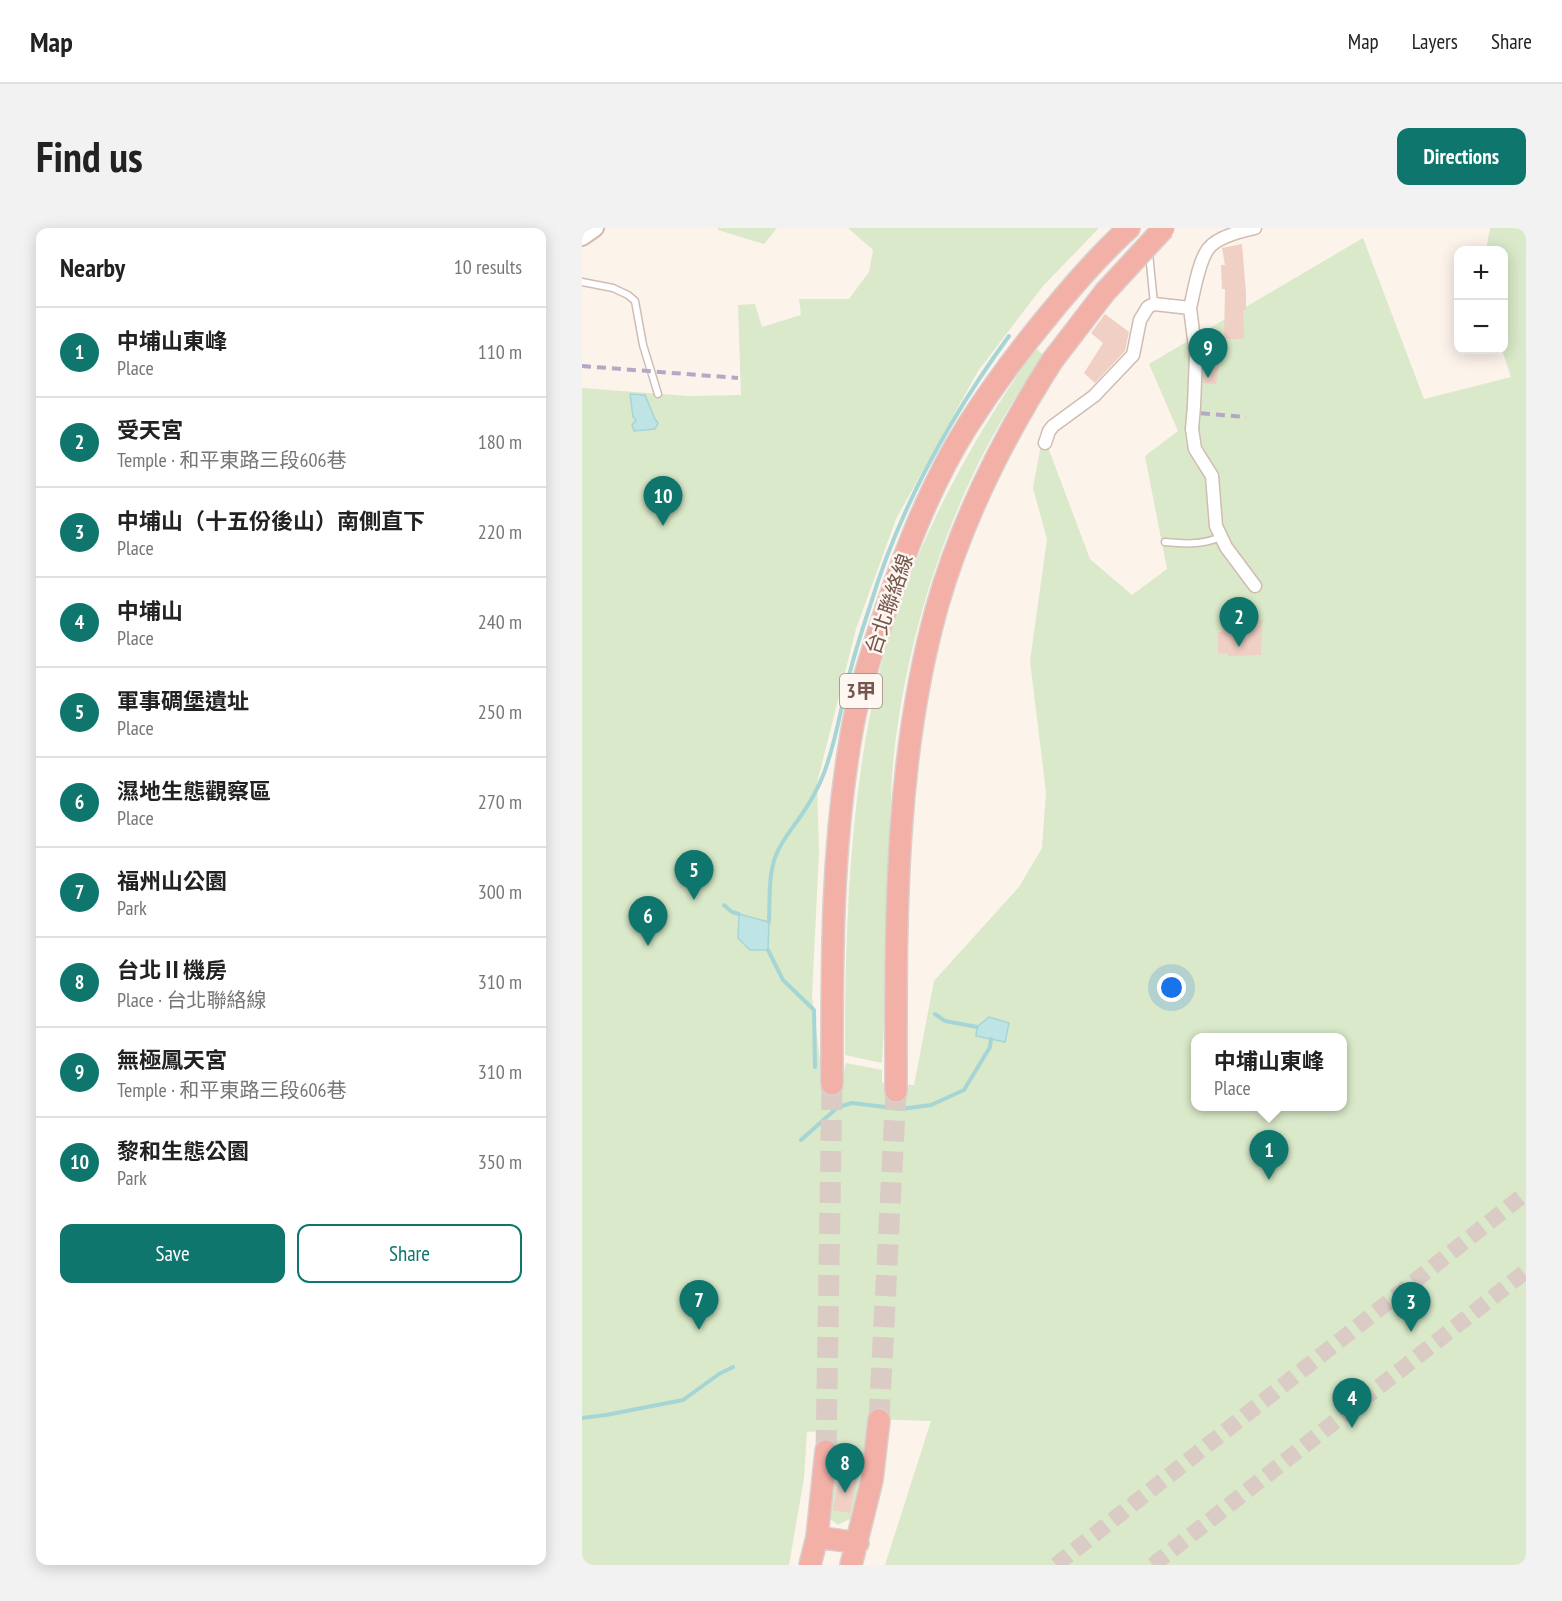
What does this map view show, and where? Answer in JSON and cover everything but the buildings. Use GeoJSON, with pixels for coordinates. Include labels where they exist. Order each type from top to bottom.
{"type":"FeatureCollection","features":[{"type":"Feature","properties":{"kind":"highway"},"geometry":{"type":"LineString","coordinates":[[896,1091],[896,926],[902,805],[921,677],[944,588],[976,501],[1000,448],[1052,361],[1105,292],[1164,228]]}},
{"type":"Feature","properties":{"kind":"highway","name":"台北聯絡線"},"geometry":{"type":"LineString","coordinates":[[832,1084],[832,929],[835,868],[851,735],[868,664],[898,574],[935,485],[964,430],[1003,372],[1083,274],[1135,232]]}},
{"type":"Feature","properties":{"kind":"highway"},"geometry":{"type":"LineString","coordinates":[[851,1565],[872,1480],[879,1420]]}},
{"type":"Feature","properties":{"kind":"highway"},"geometry":{"type":"LineString","coordinates":[[810,1565],[817,1537],[826,1451]]}},
{"type":"Feature","properties":{"kind":"highway"},"geometry":{"type":"LineString","coordinates":[[817,1537],[858,1543]]}},
{"type":"Feature","properties":{"kind":"main road"},"geometry":{"type":"LineString","coordinates":[[582,237],[595,228]]}},
{"type":"Feature","properties":{"kind":"street"},"geometry":{"type":"LineString","coordinates":[[1255,228],[1216,242],[1209,248],[1204,257],[1190,308],[1196,355],[1192,429],[1195,449],[1212,476],[1214,517],[1221,537],[1255,586]]}},
{"type":"Feature","properties":{"kind":"street"},"geometry":{"type":"LineString","coordinates":[[1045,443],[1053,426],[1094,396],[1132,355],[1143,313],[1148,307],[1154,304],[1190,308]]}},
{"type":"Feature","properties":{"kind":"lane"},"geometry":{"type":"LineString","coordinates":[[1135,232],[1149,253],[1154,304]]}},
{"type":"Feature","properties":{"kind":"lane"},"geometry":{"type":"LineString","coordinates":[[582,282],[614,288],[635,301],[643,345],[658,394]]}},
{"type":"Feature","properties":{"kind":"lane"},"geometry":{"type":"LineString","coordinates":[[1165,542],[1208,543],[1221,537]]}},
{"type":"Feature","properties":{"kind":"green space"},"geometry":{"type":"Polygon","coordinates":[[[718,228],[777,228],[764,244],[718,230],[718,228]]]}},
{"type":"Feature","properties":{"kind":"green space"},"geometry":{"type":"Polygon","coordinates":[[[848,228],[1099,228],[1043,286],[978,371],[896,519],[856,629],[817,783],[819,852],[812,996],[823,1085],[842,1081],[846,1063],[882,1070],[882,1083],[914,1085],[934,981],[1019,887],[1042,848],[1046,792],[1030,661],[1047,539],[1033,488],[1043,434],[1090,559],[1132,595],[1167,569],[1145,456],[1178,431],[1149,364],[1363,238],[1424,399],[1511,377],[1503,354],[1508,354],[1508,246],[1487,246],[1490,228],[1526,228],[1526,1565],[885,1565],[931,1421],[870,1419],[852,1518],[838,1525],[831,1520],[829,1510],[834,1430],[807,1432],[804,1478],[789,1565],[582,1565],[582,388],[688,396],[741,395],[738,305],[755,304],[762,327],[801,315],[799,299],[849,299],[869,272],[873,250],[848,228]]]}},
{"type":"Feature","properties":{"kind":"green space"},"geometry":{"type":"Polygon","coordinates":[[[1036,348],[1044,356],[1014,400],[987,448],[942,550],[925,603],[900,710],[892,771],[882,1063],[845,1055],[846,964],[854,829],[866,739],[886,648],[900,602],[937,513],[983,429],[1036,348]]]}},
{"type":"Feature","properties":{"kind":"water"},"geometry":{"type":"Polygon","coordinates":[[[630,394],[645,395],[658,423],[655,429],[634,431],[632,425],[636,420],[633,417],[630,394]]]}},
{"type":"Feature","properties":{"kind":"water"},"geometry":{"type":"Polygon","coordinates":[[[739,914],[769,922],[768,950],[750,950],[738,938],[739,914]]]}},
{"type":"Feature","properties":{"kind":"water"},"geometry":{"type":"Polygon","coordinates":[[[989,1017],[1009,1023],[1005,1042],[976,1036],[977,1027],[989,1017]]]}},
{"type":"Feature","properties":{"kind":"waterway"},"geometry":{"type":"LineString","coordinates":[[769,922],[773,863],[780,846],[809,803],[824,773],[858,643],[896,535],[928,465],[966,399],[1009,336]]}},
{"type":"Feature","properties":{"kind":"waterway"},"geometry":{"type":"LineString","coordinates":[[724,905],[732,912],[739,914]]}},
{"type":"Feature","properties":{"kind":"waterway"},"geometry":{"type":"LineString","coordinates":[[768,950],[783,980],[814,1010],[815,1067]]}},
{"type":"Feature","properties":{"kind":"waterway"},"geometry":{"type":"LineString","coordinates":[[935,1014],[945,1021],[977,1027]]}},
{"type":"Feature","properties":{"kind":"waterway"},"geometry":{"type":"LineString","coordinates":[[801,1140],[838,1107],[852,1103],[901,1109],[931,1105],[964,1090],[990,1047],[991,1039]]}},
{"type":"Feature","properties":{"kind":"waterway"},"geometry":{"type":"LineString","coordinates":[[582,1418],[683,1400],[719,1374],[733,1367]]}},
{"type":"Feature","properties":{"kind":"tunnel"},"geometry":{"type":"LineString","coordinates":[[826,1451],[832,1084]]}},
{"type":"Feature","properties":{"kind":"tunnel"},"geometry":{"type":"LineString","coordinates":[[879,1420],[896,1091]]}},
{"type":"Feature","properties":{"kind":"tunnel"},"geometry":{"type":"LineString","coordinates":[[1056,1565],[1526,1193]]}},
{"type":"Feature","properties":{"kind":"tunnel"},"geometry":{"type":"LineString","coordinates":[[1153,1565],[1526,1271]]}},
{"type":"Feature","properties":{"kind":"railway"},"geometry":{"type":"LineString","coordinates":[[582,366],[738,378]]}},
{"type":"Feature","properties":{"kind":"railway"},"geometry":{"type":"LineString","coordinates":[[1186,412],[1246,417]]}},
{"type":"Feature","properties":{"kind":"place","name":"無極鳳天宮"},"geometry":{"type":"Point","coordinates":[1208,378]}},
{"type":"Feature","properties":{"kind":"place","name":"黎和生態公園"},"geometry":{"type":"Point","coordinates":[663,526]}},
{"type":"Feature","properties":{"kind":"place","name":"受天宮"},"geometry":{"type":"Point","coordinates":[1239,647]}},
{"type":"Feature","properties":{"kind":"place","name":"軍事碉堡遺址"},"geometry":{"type":"Point","coordinates":[694,900]}},
{"type":"Feature","properties":{"kind":"place","name":"濕地生態觀察區"},"geometry":{"type":"Point","coordinates":[648,946]}},
{"type":"Feature","properties":{"kind":"place","name":"中埔山東峰"},"geometry":{"type":"Point","coordinates":[1269,1180]}},
{"type":"Feature","properties":{"kind":"place","name":"福州山公園"},"geometry":{"type":"Point","coordinates":[699,1330]}},
{"type":"Feature","properties":{"kind":"place","name":"中埔山（十五份後山）南側直下"},"geometry":{"type":"Point","coordinates":[1411,1332]}},
{"type":"Feature","properties":{"kind":"place","name":"中埔山"},"geometry":{"type":"Point","coordinates":[1352,1428]}},
{"type":"Feature","properties":{"kind":"place","name":"台北Ⅱ機房"},"geometry":{"type":"Point","coordinates":[845,1493]}}]}
